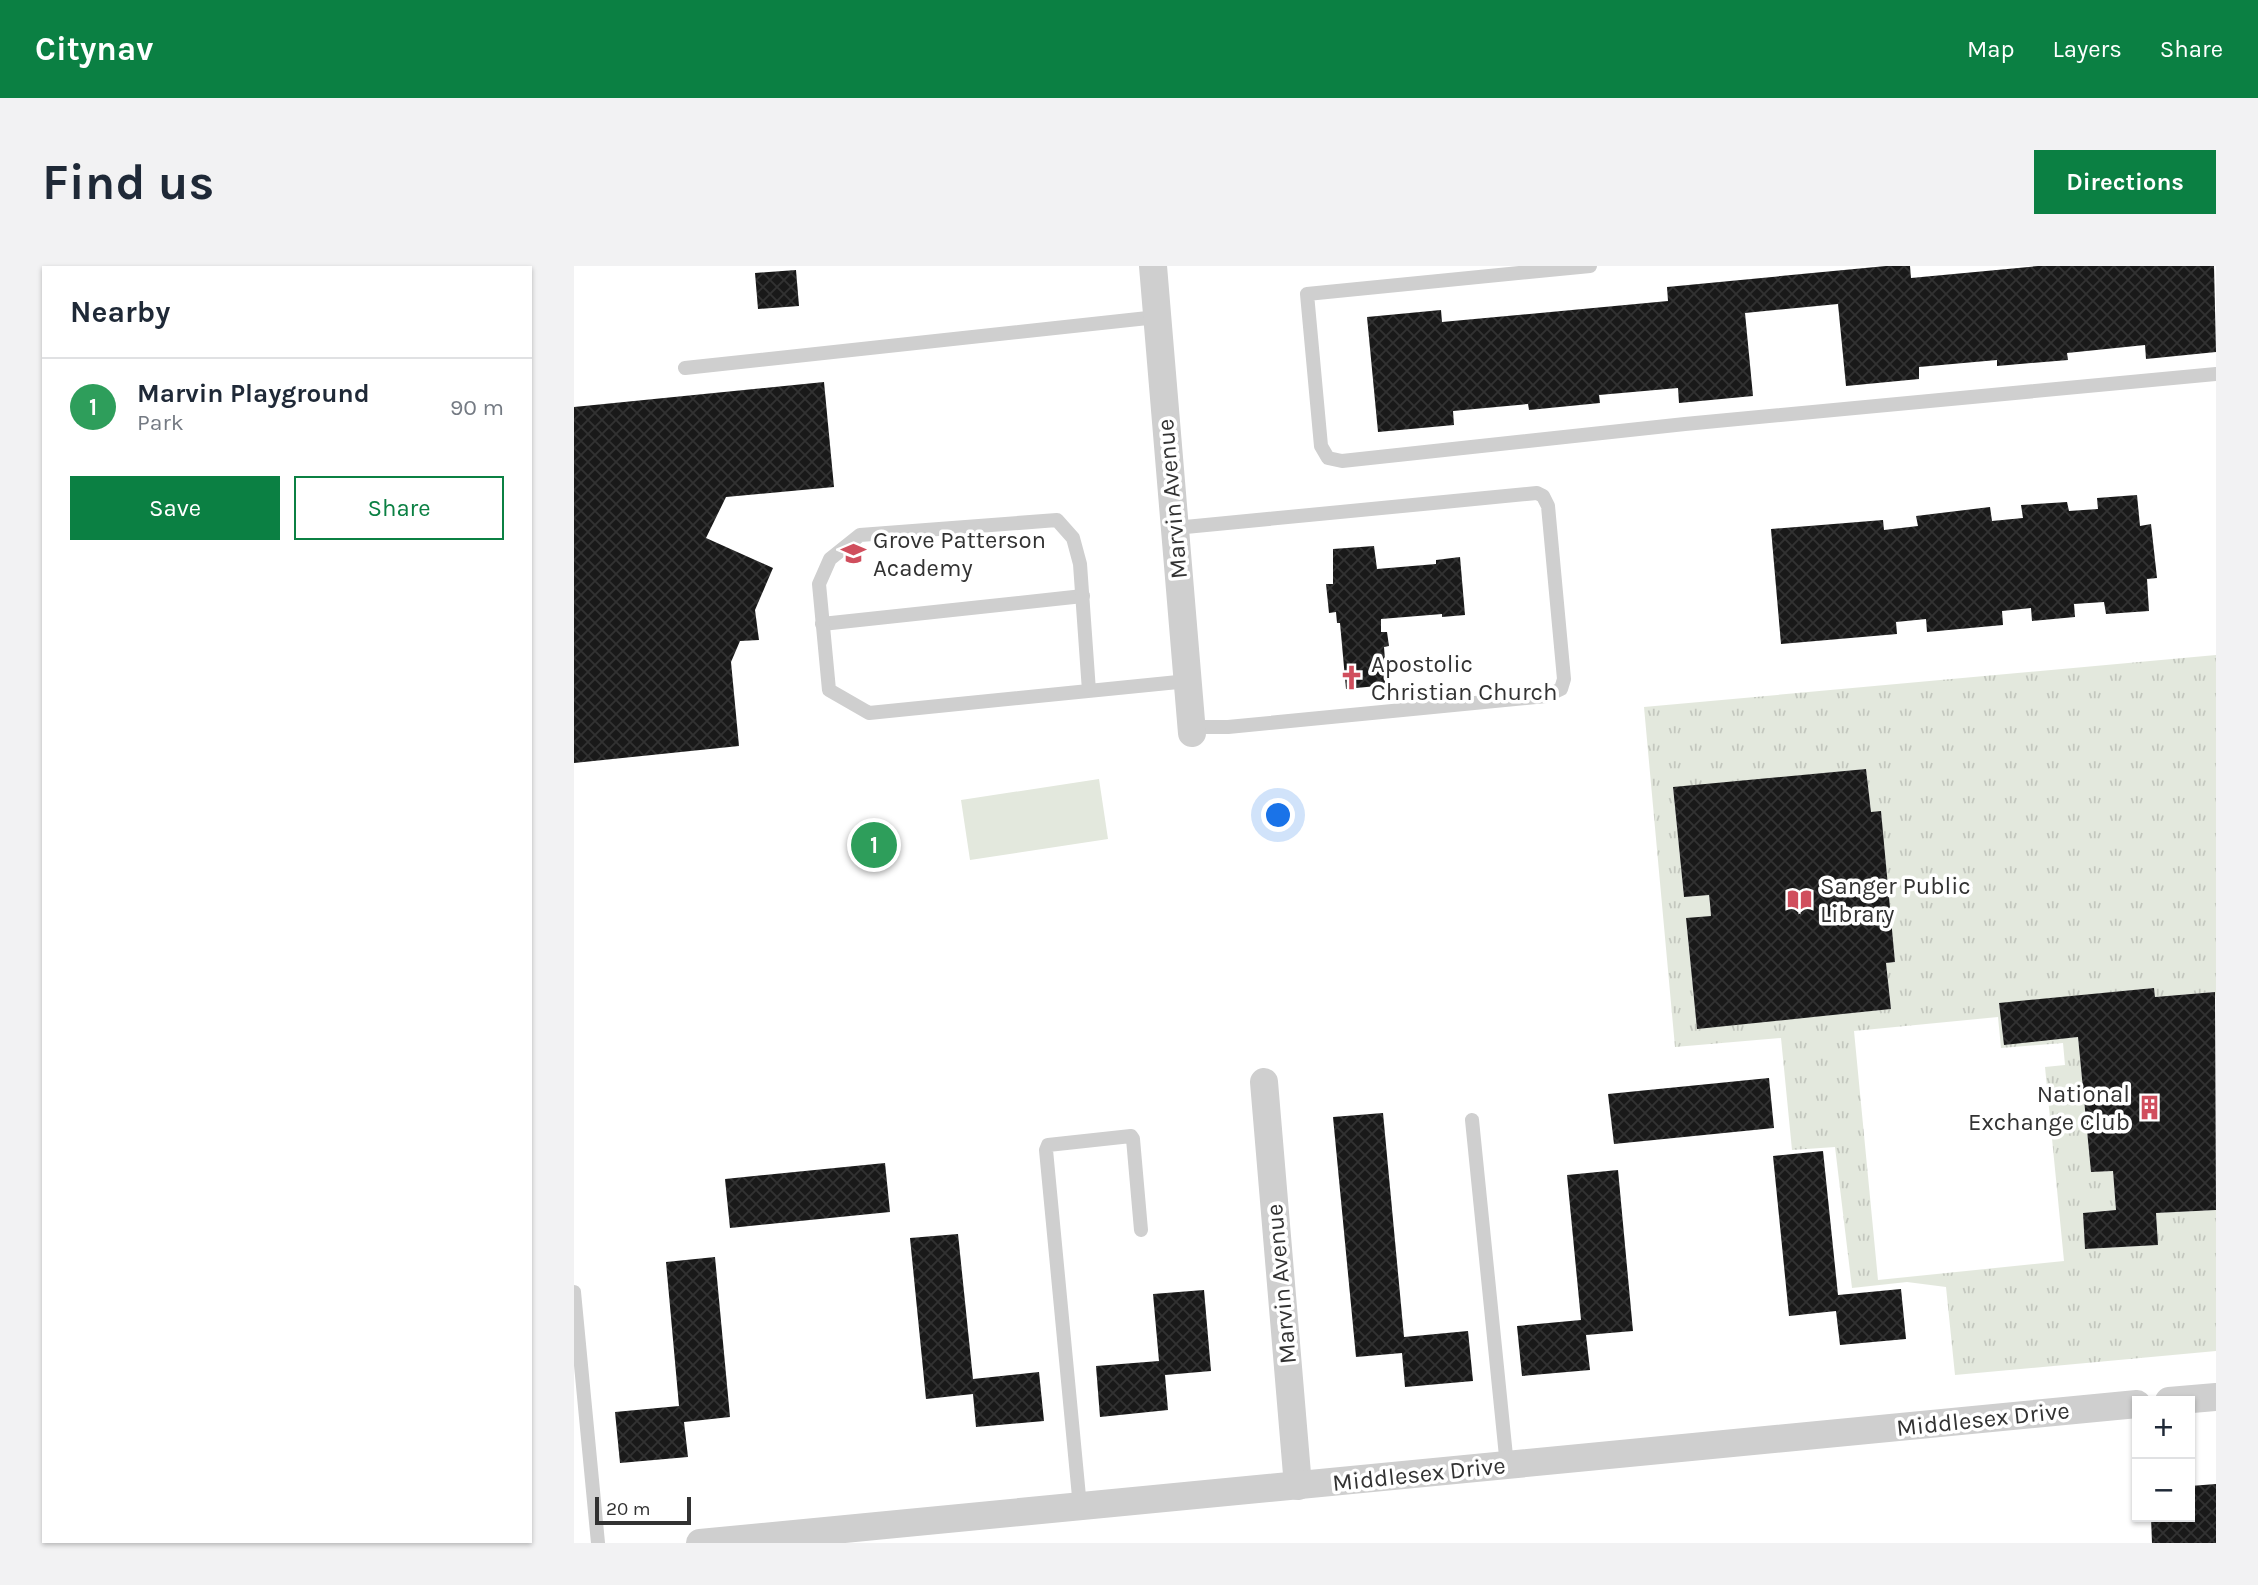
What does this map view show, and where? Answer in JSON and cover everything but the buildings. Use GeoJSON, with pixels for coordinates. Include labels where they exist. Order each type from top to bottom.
{"type":"FeatureCollection","features":[{"type":"Feature","properties":{"kind":"street","name":"Marvin Avenue"},"geometry":{"type":"LineString","coordinates":[[1153,266],[1192,730]]}},
{"type":"Feature","properties":{"kind":"street","name":"Marvin Avenue"},"geometry":{"type":"LineString","coordinates":[[1264,1082],[1298,1486]]}},
{"type":"Feature","properties":{"kind":"street"},"geometry":{"type":"LineString","coordinates":[[2195,1399],[2216,1397]]}},
{"type":"Feature","properties":{"kind":"street","name":"Middlesex Drive"},"geometry":{"type":"LineString","coordinates":[[700,1543],[2132,1404]]}},
{"type":"Feature","properties":{"kind":"lane"},"geometry":{"type":"LineString","coordinates":[[1590,266],[1307,294],[1321,446],[1328,458],[1342,461],[1685,424],[2216,374]]}},
{"type":"Feature","properties":{"kind":"lane"},"geometry":{"type":"LineString","coordinates":[[685,368],[1157,317]]}},
{"type":"Feature","properties":{"kind":"lane"},"geometry":{"type":"LineString","coordinates":[[1175,528],[1537,493],[1543,496],[1548,506],[1564,679],[1561,689],[1546,696],[1192,730]]}},
{"type":"Feature","properties":{"kind":"lane"},"geometry":{"type":"LineString","coordinates":[[1089,691],[1080,564],[1073,538],[1057,520],[860,535],[830,559],[819,584],[829,690],[869,713],[1089,691],[1188,681]]}},
{"type":"Feature","properties":{"kind":"lane"},"geometry":{"type":"LineString","coordinates":[[822,624],[1083,596]]}},
{"type":"Feature","properties":{"kind":"lane"},"geometry":{"type":"LineString","coordinates":[[1472,1120],[1507,1466]]}},
{"type":"Feature","properties":{"kind":"lane"},"geometry":{"type":"LineString","coordinates":[[1080,1507],[1047,1164],[1048,1144],[1130,1136],[1133,1139],[1141,1230]]}},
{"type":"Feature","properties":{"kind":"lane"},"geometry":{"type":"LineString","coordinates":[[574,1292],[598,1543]]}},
{"type":"Feature","properties":{"kind":"green space"},"geometry":{"type":"Polygon","coordinates":[[[2216,655],[2216,1000],[2215,992],[2155,997],[2154,988],[1999,1004],[2004,1044],[2078,1037],[2091,1172],[2113,1171],[2116,1210],[2083,1213],[2085,1249],[2158,1245],[2156,1213],[2216,1210],[2216,1351],[1955,1375],[1946,1287],[1907,1282],[1852,1288],[1835,1147],[1792,1150],[1781,1038],[1675,1047],[1644,707],[2216,655]],[[1866,769],[1673,788],[1684,897],[1709,895],[1711,916],[1686,919],[1697,1028],[1891,1009],[1886,963],[1895,962],[1881,812],[1871,812],[1866,769]],[[1998,1017],[1854,1031],[1878,1280],[2064,1261],[2045,1067],[2065,1065],[2063,1043],[2001,1048],[1998,1017]]]}},
{"type":"Feature","properties":{"kind":"green space"},"geometry":{"type":"Polygon","coordinates":[[[1099,779],[1108,839],[970,860],[961,800],[1099,779]]]}},
{"type":"Feature","properties":{"kind":"place","name":"Grove Patterson Academy"},"geometry":{"type":"Point","coordinates":[853,554]}},
{"type":"Feature","properties":{"kind":"place","name":"Apostolic Christian Church"},"geometry":{"type":"Point","coordinates":[1351,678]}},
{"type":"Feature","properties":{"kind":"place","name":"Marvin Playground"},"geometry":{"type":"Point","coordinates":[874,845]}},
{"type":"Feature","properties":{"kind":"place","name":"Sanger Public Library"},"geometry":{"type":"Point","coordinates":[1800,900]}},
{"type":"Feature","properties":{"kind":"place","name":"National Exchange Club"},"geometry":{"type":"Point","coordinates":[2150,1108]}}]}
